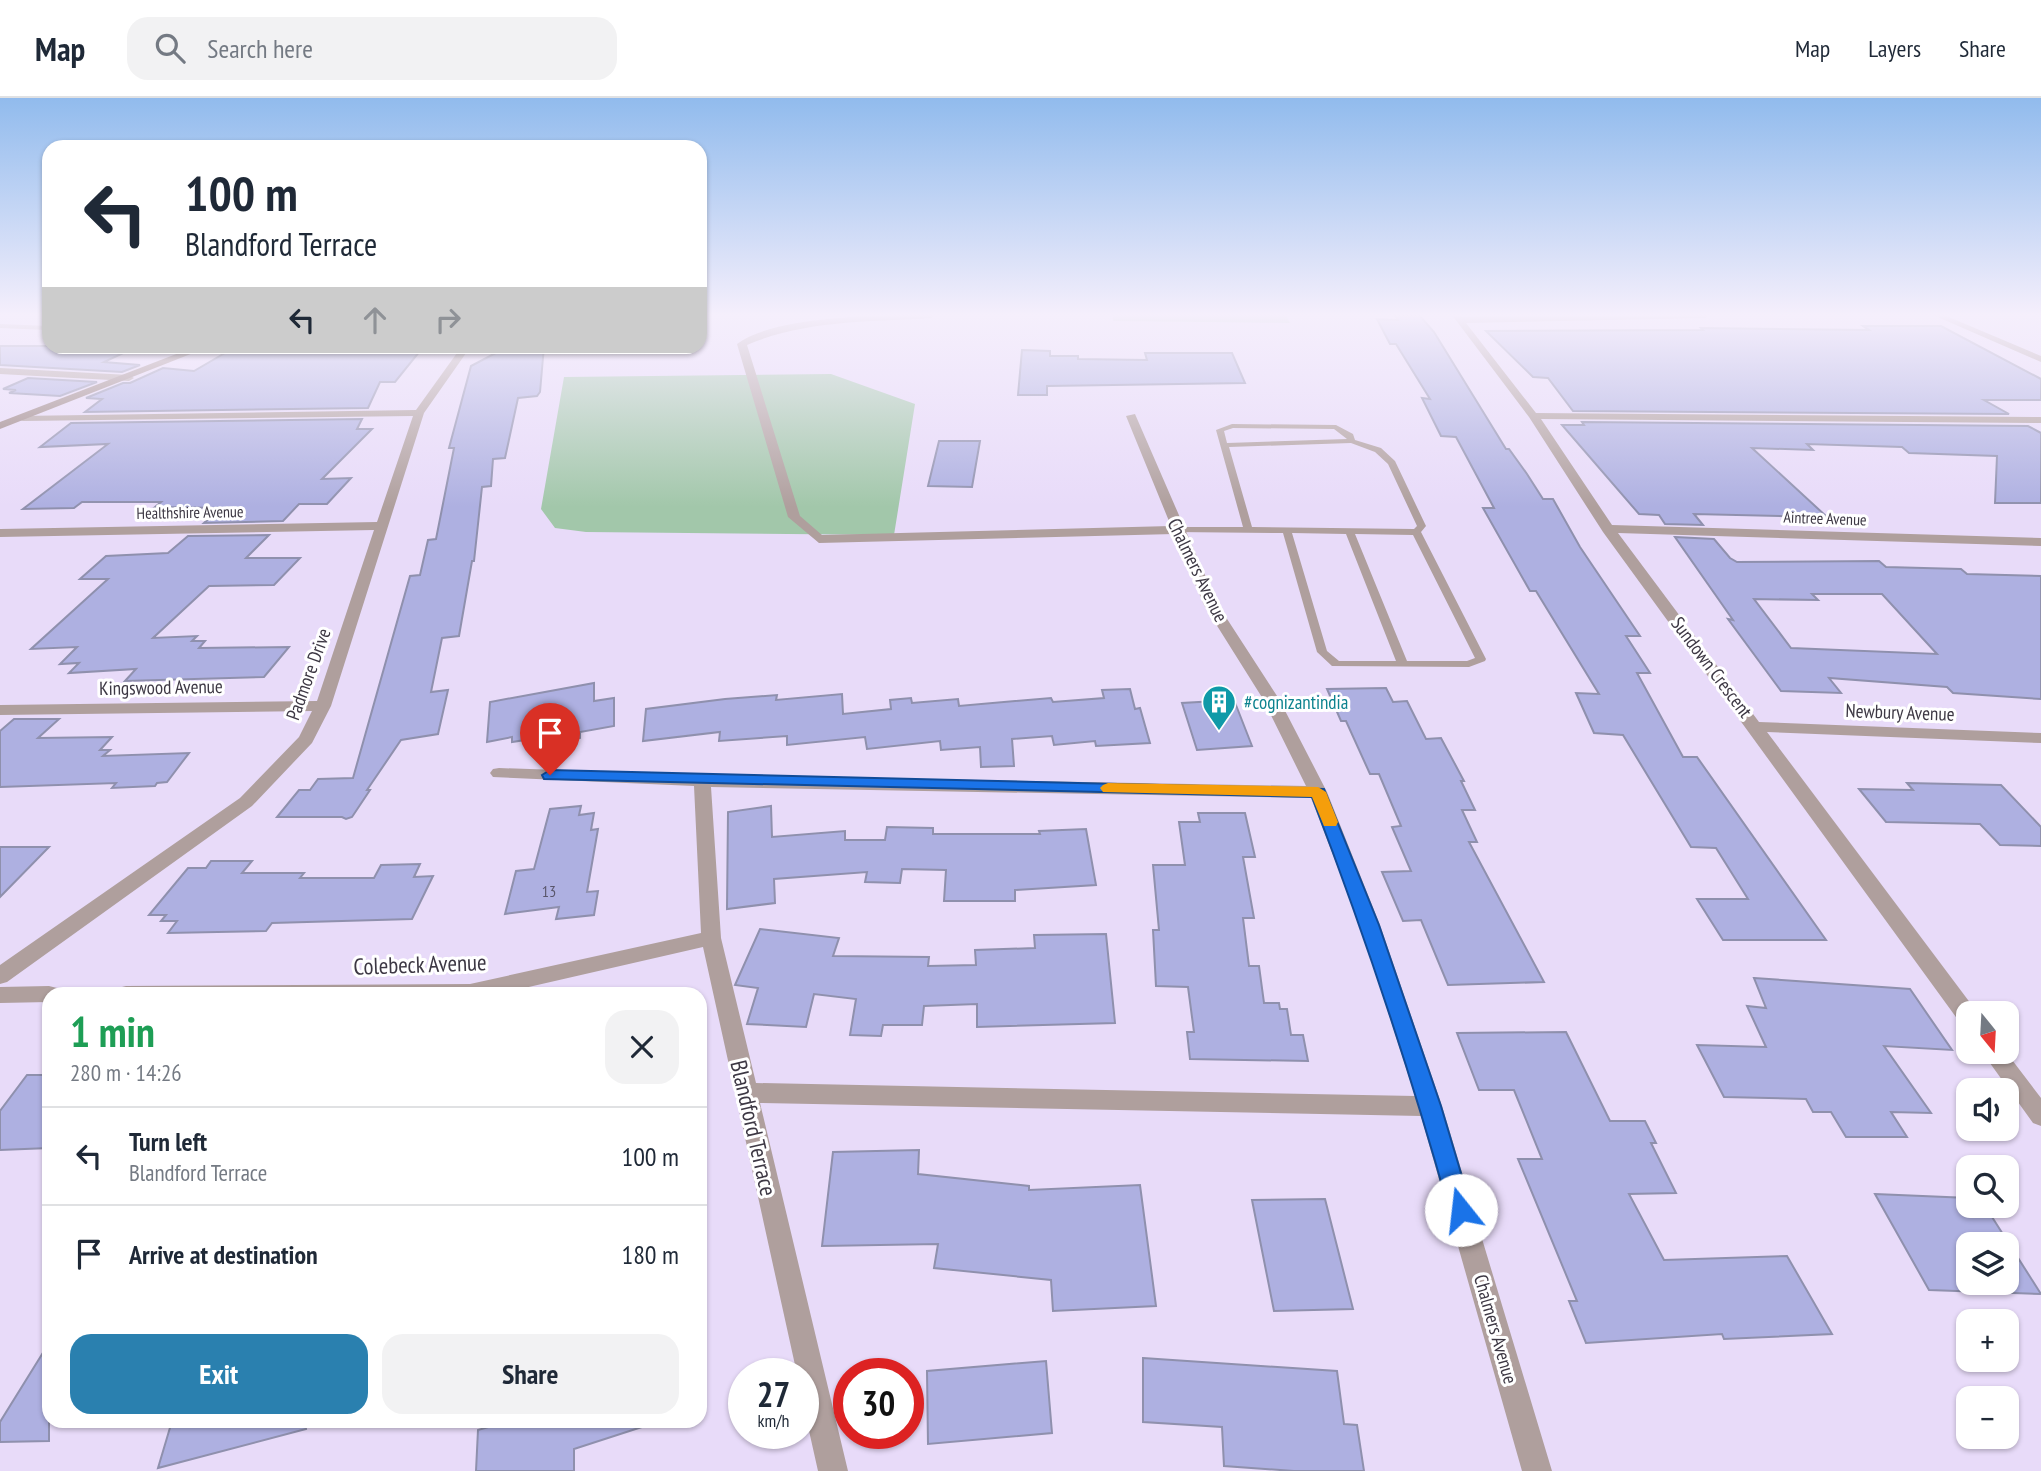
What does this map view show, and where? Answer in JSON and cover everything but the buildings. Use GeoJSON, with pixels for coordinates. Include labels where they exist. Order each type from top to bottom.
{"type":"FeatureCollection","features":[{"type":"Feature","properties":{"kind":"main road"},"geometry":{"type":"LineString","coordinates":[[0,426],[125,379]]}},
{"type":"Feature","properties":{"kind":"street","name":"Padmore Drive"},"geometry":{"type":"LineString","coordinates":[[0,976],[246,802],[306,739],[323,706],[419,413],[443,379]]}},
{"type":"Feature","properties":{"kind":"street"},"geometry":{"type":"LineString","coordinates":[[753,379],[794,517],[820,539],[1178,530]]}},
{"type":"Feature","properties":{"kind":"street","name":"Sundown Crescent"},"geometry":{"type":"LineString","coordinates":[[1505,379],[1533,416],[1608,529],[1757,727],[1957,1001]]}},
{"type":"Feature","properties":{"kind":"street"},"geometry":{"type":"LineString","coordinates":[[23,418],[419,413]]}},
{"type":"Feature","properties":{"kind":"street","name":"Chalmers Avenue"},"geometry":{"type":"LineString","coordinates":[[1131,416],[1211,605],[1271,699],[1318,792],[1370,925],[1430,1106],[1537,1471]]}},
{"type":"Feature","properties":{"kind":"street"},"geometry":{"type":"LineString","coordinates":[[1533,416],[2041,420]]}},
{"type":"Feature","properties":{"kind":"street","name":"Healthshire Avenue"},"geometry":{"type":"LineString","coordinates":[[0,533],[381,526]]}},
{"type":"Feature","properties":{"kind":"street","name":"Aintree Avenue"},"geometry":{"type":"LineString","coordinates":[[1608,529],[2041,542]]}},
{"type":"Feature","properties":{"kind":"street","name":"Kingswood Avenue"},"geometry":{"type":"LineString","coordinates":[[0,710],[323,706]]}},
{"type":"Feature","properties":{"kind":"street","name":"Newbury Avenue"},"geometry":{"type":"LineString","coordinates":[[1757,727],[2041,738]]}},
{"type":"Feature","properties":{"kind":"street"},"geometry":{"type":"LineString","coordinates":[[499,773],[702,780],[1318,792]]}},
{"type":"Feature","properties":{"kind":"street","name":"Blandford Terrace"},"geometry":{"type":"LineString","coordinates":[[702,780],[711,938],[833,1471]]}},
{"type":"Feature","properties":{"kind":"street","name":"Colebeck Avenue"},"geometry":{"type":"LineString","coordinates":[[492,987],[711,938]]}},
{"type":"Feature","properties":{"kind":"street"},"geometry":{"type":"LineString","coordinates":[[0,995],[42,994]]}},
{"type":"Feature","properties":{"kind":"street"},"geometry":{"type":"LineString","coordinates":[[2003,1064],[2036,1104]]}},
{"type":"Feature","properties":{"kind":"street"},"geometry":{"type":"LineString","coordinates":[[747,1093],[1430,1106]]}},
{"type":"Feature","properties":{"kind":"lane"},"geometry":{"type":"LineString","coordinates":[[1248,530],[1220,430],[1232,426],[1336,427],[1350,436],[1352,441]]}},
{"type":"Feature","properties":{"kind":"lane"},"geometry":{"type":"LineString","coordinates":[[1178,530],[1416,532],[1422,526],[1392,463],[1378,450],[1352,441],[1224,445]]}},
{"type":"Feature","properties":{"kind":"lane"},"geometry":{"type":"LineString","coordinates":[[1287,530],[1322,652],[1336,664],[1469,664],[1482,659],[1416,532]]}},
{"type":"Feature","properties":{"kind":"lane"},"geometry":{"type":"LineString","coordinates":[[1349,531],[1403,664]]}},
{"type":"Feature","properties":{"kind":"green space"},"geometry":{"type":"Polygon","coordinates":[[[564,379],[845,379],[915,404],[894,535],[586,532],[555,528],[541,509],[564,379]]]}},
{"type":"Feature","properties":{"kind":"slow traffic"},"geometry":{"type":"LineString","coordinates":[[1108,788],[1318,792],[1330,822]]}},
{"type":"Feature","properties":{"kind":"place","name":"#cognizantindia"},"geometry":{"type":"Point","coordinates":[1219,732]}},
{"type":"Feature","properties":{"kind":"route"},"geometry":{"type":"LineString","coordinates":[[550,775],[1318,792],[1370,925],[1430,1106],[1461,1210]]}}]}
